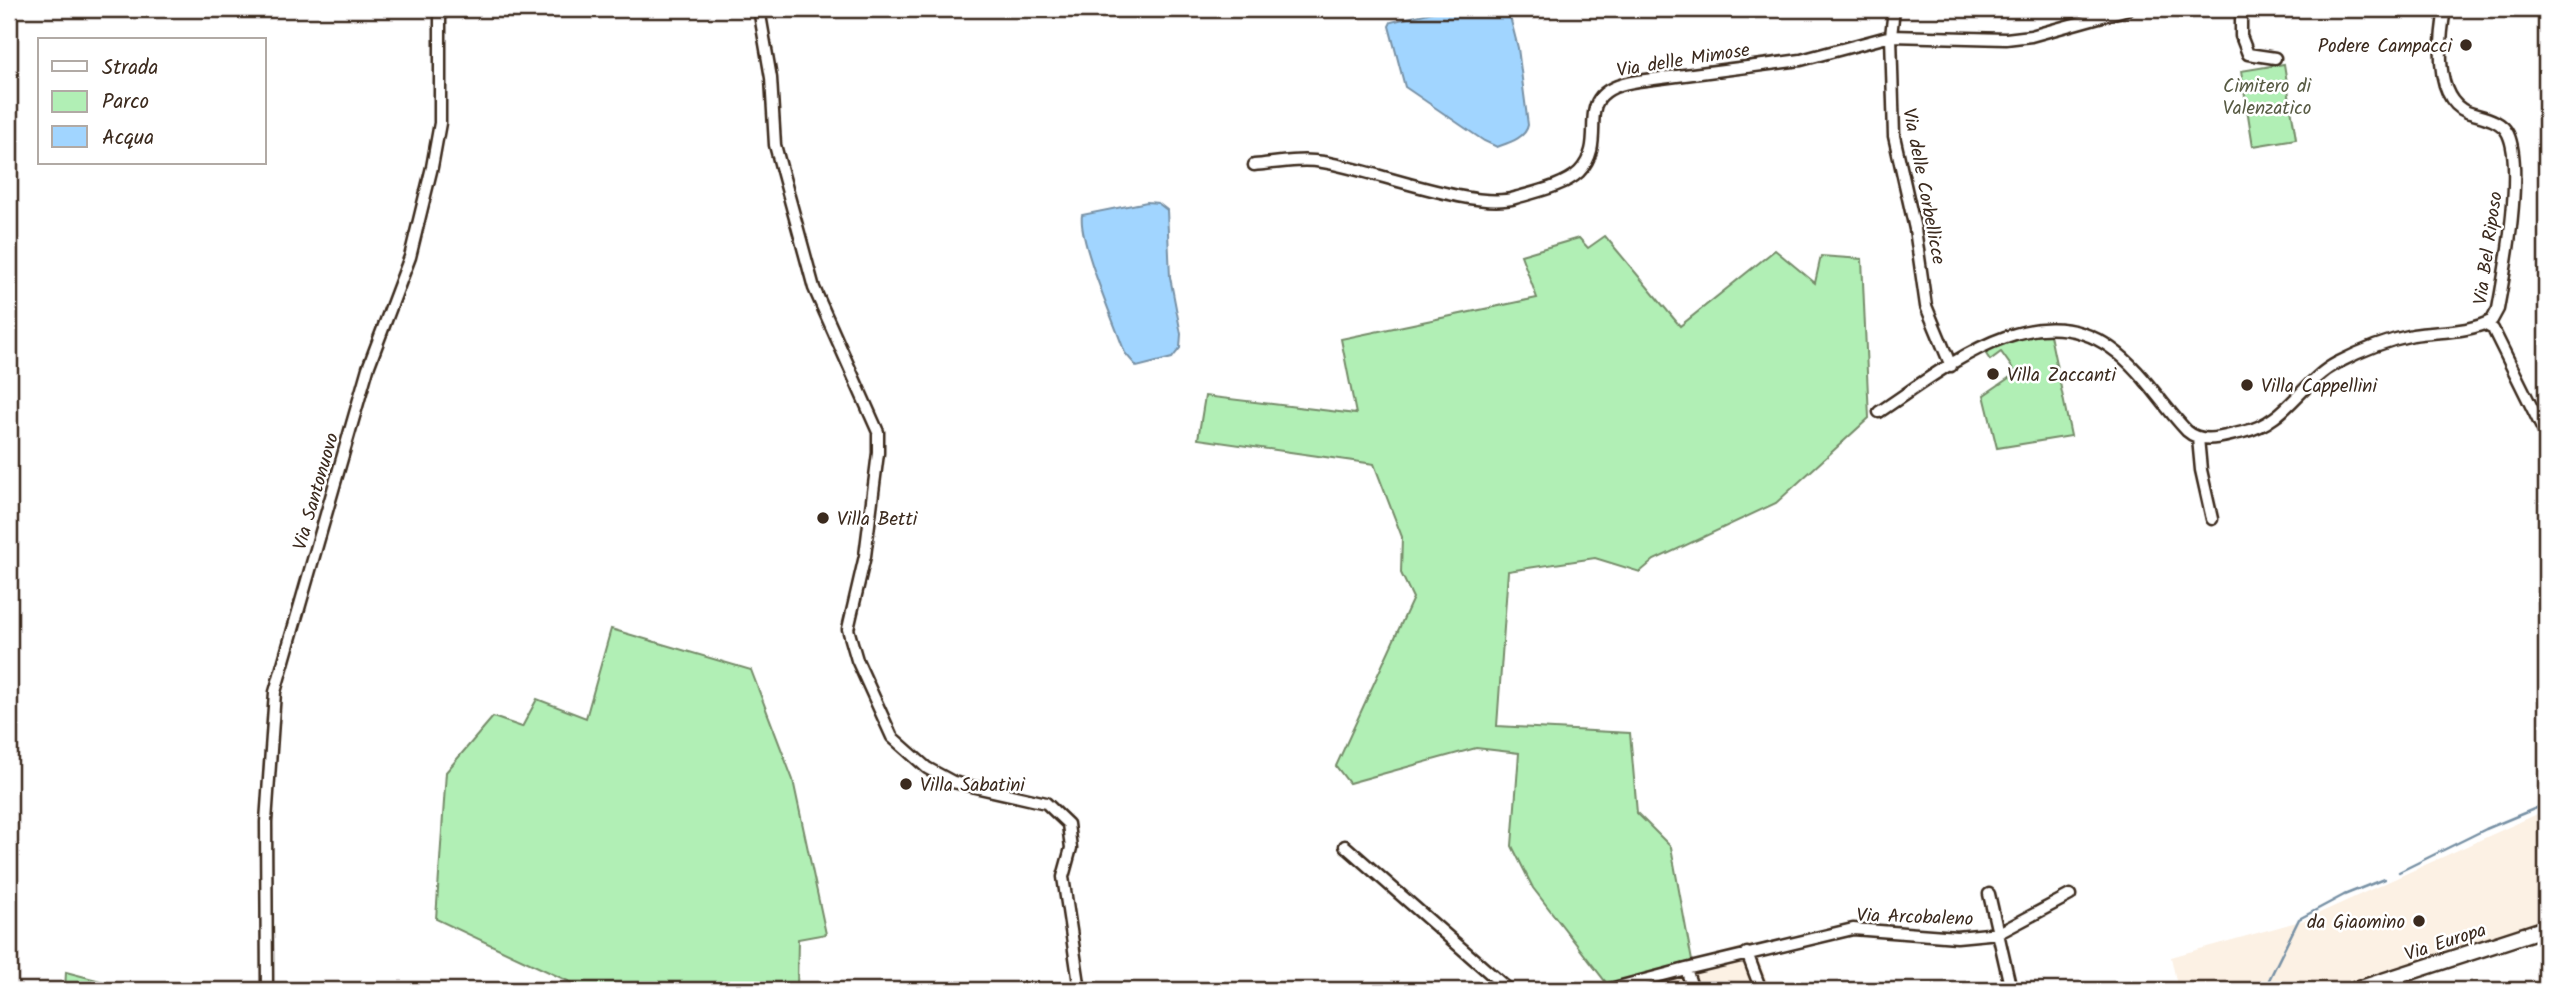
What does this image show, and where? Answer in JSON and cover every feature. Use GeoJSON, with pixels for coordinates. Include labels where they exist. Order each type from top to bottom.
{"type":"FeatureCollection","features":[{"type":"Feature","properties":{"kind":"main road","name":"Via Europa"},"geometry":{"type":"LineString","coordinates":[[2355,990],[2546,928]]}},
{"type":"Feature","properties":{"kind":"street","name":"Via Santonuovo"},"geometry":{"type":"LineString","coordinates":[[267,990],[266,822],[275,692],[368,368],[410,257],[432,167],[440,123],[440,9]]}},
{"type":"Feature","properties":{"kind":"street"},"geometry":{"type":"LineString","coordinates":[[760,9],[771,78],[775,145],[814,288],[877,432],[878,453],[865,556],[849,618],[849,639],[883,722],[899,746],[940,777],[1046,803],[1068,824],[1070,848],[1063,877],[1080,990]]}},
{"type":"Feature","properties":{"kind":"street","name":"Via delle Corbellicce"},"geometry":{"type":"LineString","coordinates":[[1894,9],[1894,136],[1915,229],[1926,306],[1951,366]]}},
{"type":"Feature","properties":{"kind":"street"},"geometry":{"type":"LineString","coordinates":[[1892,36],[2006,39],[2031,36],[2128,9]]}},
{"type":"Feature","properties":{"kind":"street"},"geometry":{"type":"LineString","coordinates":[[2241,9],[2241,36],[2248,54],[2276,58]]}},
{"type":"Feature","properties":{"kind":"street","name":"Via Bel Riposo"},"geometry":{"type":"LineString","coordinates":[[2198,439],[2210,439],[2266,425],[2283,413],[2319,374],[2345,359],[2404,337],[2484,324],[2492,320],[2497,313],[2506,263],[2513,196],[2511,147],[2504,127],[2461,108],[2450,95],[2440,39],[2445,9]]}},
{"type":"Feature","properties":{"kind":"street","name":"Via delle Mimose"},"geometry":{"type":"LineString","coordinates":[[1254,165],[1322,161],[1478,199],[1507,200],[1565,181],[1582,169],[1590,148],[1596,102],[1610,88],[1638,81],[1801,60],[1892,36]]}},
{"type":"Feature","properties":{"kind":"street"},"geometry":{"type":"LineString","coordinates":[[2484,324],[2493,329],[2546,436]]}},
{"type":"Feature","properties":{"kind":"street"},"geometry":{"type":"LineString","coordinates":[[1879,412],[1951,366],[2008,335],[2041,330],[2083,333],[2119,355],[2182,426],[2198,439],[2201,470],[2212,519]]}},
{"type":"Feature","properties":{"kind":"street"},"geometry":{"type":"LineString","coordinates":[[1345,846],[1509,990]]}},
{"type":"Feature","properties":{"kind":"street","name":"Via Arcobaleno"},"geometry":{"type":"LineString","coordinates":[[1989,894],[2011,990]]}},
{"type":"Feature","properties":{"kind":"street","name":"Via Arcobaleno"},"geometry":{"type":"LineString","coordinates":[[1609,989],[1853,929],[1957,937],[1999,933],[2070,895]]}},
{"type":"Feature","properties":{"kind":"street"},"geometry":{"type":"LineString","coordinates":[[1747,953],[1761,990]]}},
{"type":"Feature","properties":{"kind":"street"},"geometry":{"type":"LineString","coordinates":[[1686,970],[1693,990]]}},
{"type":"Feature","properties":{"kind":"shaded area"},"geometry":{"type":"Polygon","coordinates":[[[2546,810],[2546,921],[2329,990],[2178,990],[2171,957],[2304,920],[2546,810]]]}},
{"type":"Feature","properties":{"kind":"shaded area"},"geometry":{"type":"Polygon","coordinates":[[[1752,944],[1771,990],[1595,990],[1608,985],[1752,944]]]}},
{"type":"Feature","properties":{"kind":"green space","name":"Cimitero di Valenzatico"},"geometry":{"type":"Polygon","coordinates":[[[2284,64],[2296,139],[2253,146],[2241,71],[2284,64]]]}},
{"type":"Feature","properties":{"kind":"green space"},"geometry":{"type":"Polygon","coordinates":[[[1605,236],[1680,326],[1775,250],[1815,283],[1821,256],[1862,259],[1869,418],[1776,503],[1654,560],[1640,572],[1595,558],[1508,571],[1497,726],[1630,733],[1637,813],[1671,847],[1692,961],[1608,985],[1533,888],[1512,846],[1519,753],[1476,748],[1349,783],[1336,766],[1413,598],[1401,573],[1402,537],[1374,464],[1198,439],[1205,396],[1356,414],[1341,339],[1537,298],[1521,255],[1579,238],[1588,248],[1605,236]]]}},
{"type":"Feature","properties":{"kind":"green space"},"geometry":{"type":"Polygon","coordinates":[[[2050,335],[2071,436],[1997,448],[1984,395],[2016,373],[2001,352],[1990,360],[1984,351],[2014,336],[2050,335]]]}},
{"type":"Feature","properties":{"kind":"green space"},"geometry":{"type":"Polygon","coordinates":[[[611,629],[751,670],[793,780],[826,934],[798,939],[797,990],[587,990],[436,919],[446,772],[493,717],[522,727],[537,699],[586,718],[611,629]]]}},
{"type":"Feature","properties":{"kind":"green space"},"geometry":{"type":"Polygon","coordinates":[[[66,972],[135,990],[65,990],[66,972]]]}},
{"type":"Feature","properties":{"kind":"water"},"geometry":{"type":"Polygon","coordinates":[[[1445,9],[1508,9],[1518,48],[1528,125],[1527,130],[1516,139],[1497,147],[1484,141],[1405,87],[1389,26],[1391,22],[1445,9]]]}},
{"type":"Feature","properties":{"kind":"water"},"geometry":{"type":"Polygon","coordinates":[[[1147,202],[1158,203],[1167,210],[1170,277],[1181,334],[1180,348],[1172,358],[1137,367],[1125,353],[1098,282],[1082,227],[1082,215],[1147,202]]]}},
{"type":"Feature","properties":{"kind":"waterway"},"geometry":{"type":"LineString","coordinates":[[2399,872],[2486,829],[2546,804]]}},
{"type":"Feature","properties":{"kind":"waterway"},"geometry":{"type":"LineString","coordinates":[[2264,990],[2299,919],[2344,895],[2384,879]]}},
{"type":"Feature","properties":{"kind":"place","name":"Podere Campacci"},"geometry":{"type":"Point","coordinates":[2466,45]}},
{"type":"Feature","properties":{"kind":"place","name":"Villa Zaccanti"},"geometry":{"type":"Point","coordinates":[1993,374]}},
{"type":"Feature","properties":{"kind":"place","name":"Villa Cappellini"},"geometry":{"type":"Point","coordinates":[2247,385]}},
{"type":"Feature","properties":{"kind":"place","name":"Villa Betti"},"geometry":{"type":"Point","coordinates":[823,518]}},
{"type":"Feature","properties":{"kind":"place","name":"Villa Sabatini"},"geometry":{"type":"Point","coordinates":[906,784]}},
{"type":"Feature","properties":{"kind":"place","name":"da Giaomino"},"geometry":{"type":"Point","coordinates":[2419,921]}}]}
